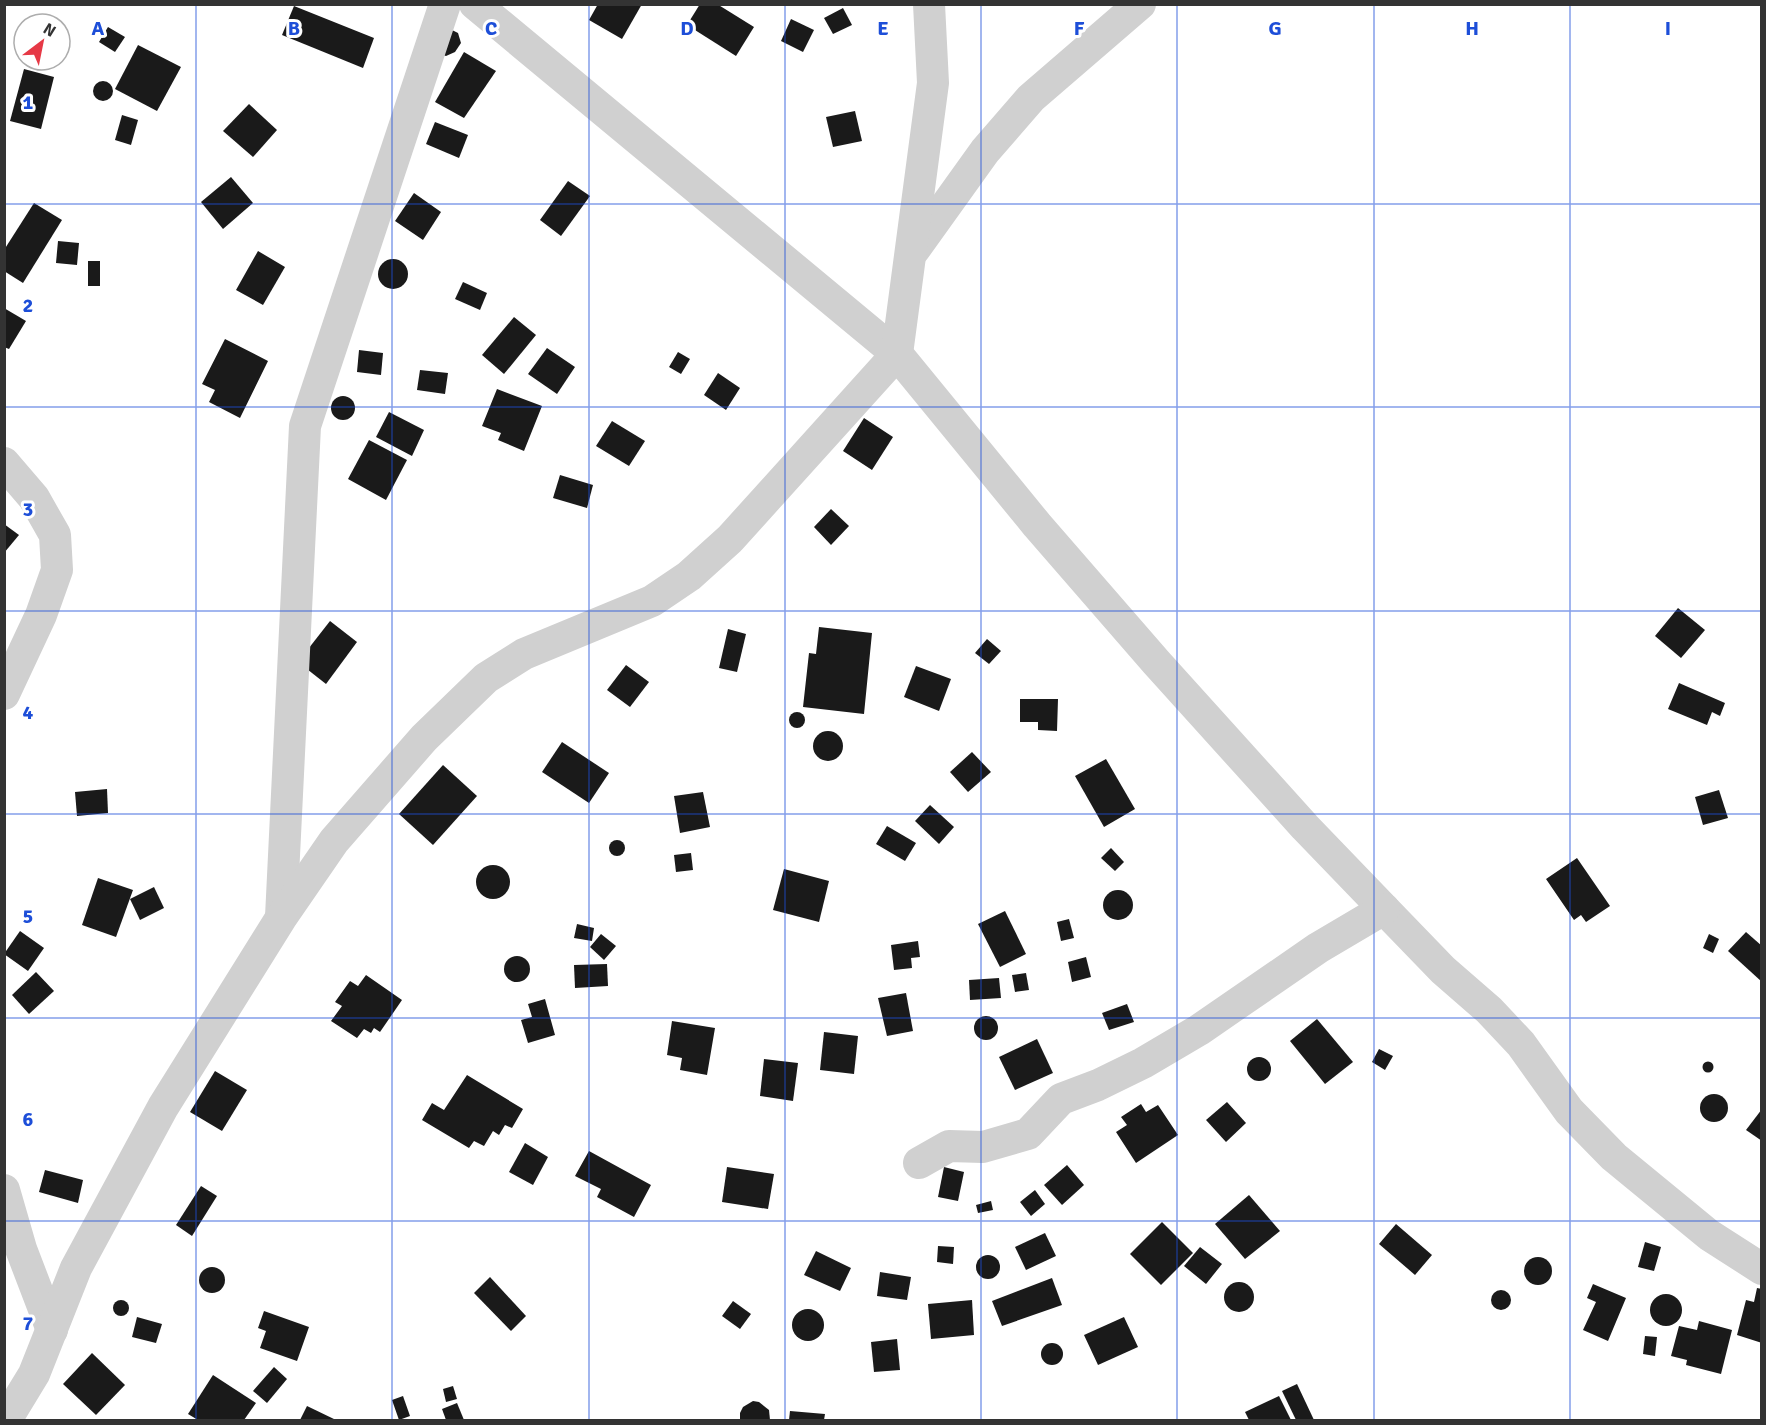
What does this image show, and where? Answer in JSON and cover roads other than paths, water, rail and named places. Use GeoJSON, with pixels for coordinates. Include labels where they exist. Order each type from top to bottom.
{"type":"FeatureCollection","features":[{"type":"Feature","properties":{"kind":"street"},"geometry":{"type":"LineString","coordinates":[[281,918],[305,426],[445,4]]}},
{"type":"Feature","properties":{"kind":"street"},"geometry":{"type":"LineString","coordinates":[[475,4],[897,354],[1037,525],[1149,653],[1305,827],[1443,970],[1489,1010],[1521,1044],[1569,1111],[1614,1157],[1709,1235],[1761,1269]]}},
{"type":"Feature","properties":{"kind":"street"},"geometry":{"type":"LineString","coordinates":[[6,1420],[34,1374],[76,1268],[163,1107],[281,918],[334,841],[424,738],[486,678],[524,654],[652,601],[689,576],[730,539],[897,354],[933,83],[929,4]]}},
{"type":"Feature","properties":{"kind":"street"},"geometry":{"type":"LineString","coordinates":[[911,253],[985,151],[1032,98],[1140,4]]}},
{"type":"Feature","properties":{"kind":"street"},"geometry":{"type":"LineString","coordinates":[[4,463],[34,498],[54,535],[57,570],[41,615],[4,694]]}},
{"type":"Feature","properties":{"kind":"street"},"geometry":{"type":"LineString","coordinates":[[920,1163],[949,1146],[983,1148],[1028,1134],[1062,1099],[1098,1085],[1143,1063],[1199,1030],[1318,948],[1384,909]]}},
{"type":"Feature","properties":{"kind":"street"},"geometry":{"type":"LineString","coordinates":[[4,1190],[21,1249],[52,1330]]}}]}
